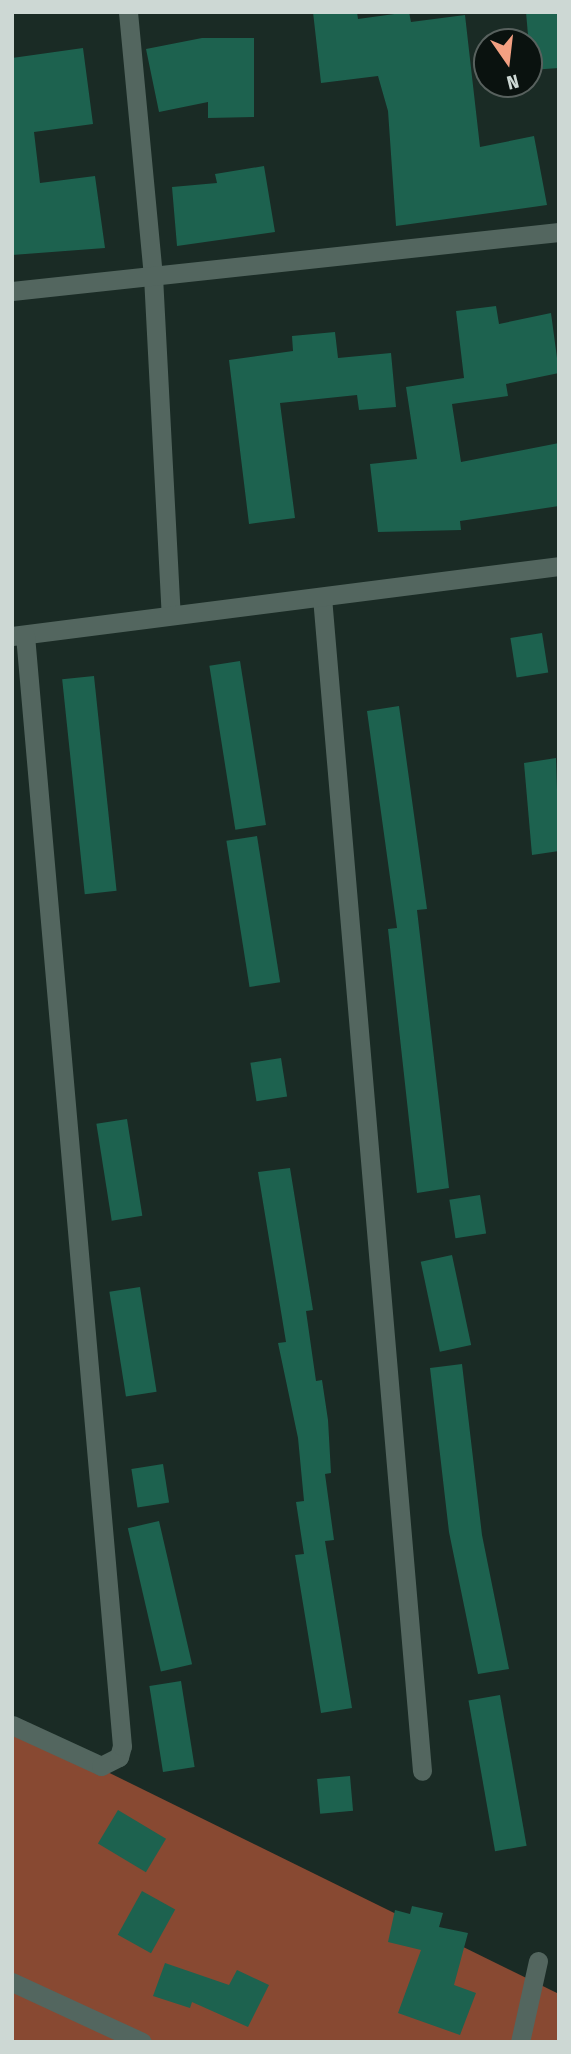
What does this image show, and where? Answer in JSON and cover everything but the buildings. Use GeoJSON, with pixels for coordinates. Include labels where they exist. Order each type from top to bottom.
{"type":"FeatureCollection","features":[{"type":"Feature","properties":{"kind":"street"},"geometry":{"type":"LineString","coordinates":[[128,12],[153,276],[171,614]]}},
{"type":"Feature","properties":{"kind":"street"},"geometry":{"type":"LineString","coordinates":[[12,291],[559,232]]}},
{"type":"Feature","properties":{"kind":"street"},"geometry":{"type":"LineString","coordinates":[[12,1725],[101,1766],[119,1757],[122,1746],[18,636],[171,614],[559,566]]}},
{"type":"Feature","properties":{"kind":"street"},"geometry":{"type":"LineString","coordinates":[[322,597],[422,1771]]}},
{"type":"Feature","properties":{"kind":"street"},"geometry":{"type":"LineString","coordinates":[[520,2042],[538,1961]]}},
{"type":"Feature","properties":{"kind":"street"},"geometry":{"type":"LineString","coordinates":[[12,1982],[142,2042]]}},
{"type":"Feature","properties":{"kind":"shaded area"},"geometry":{"type":"Polygon","coordinates":[[[12,1725],[559,1994],[559,2042],[12,2042],[12,1725]]]}}]}
